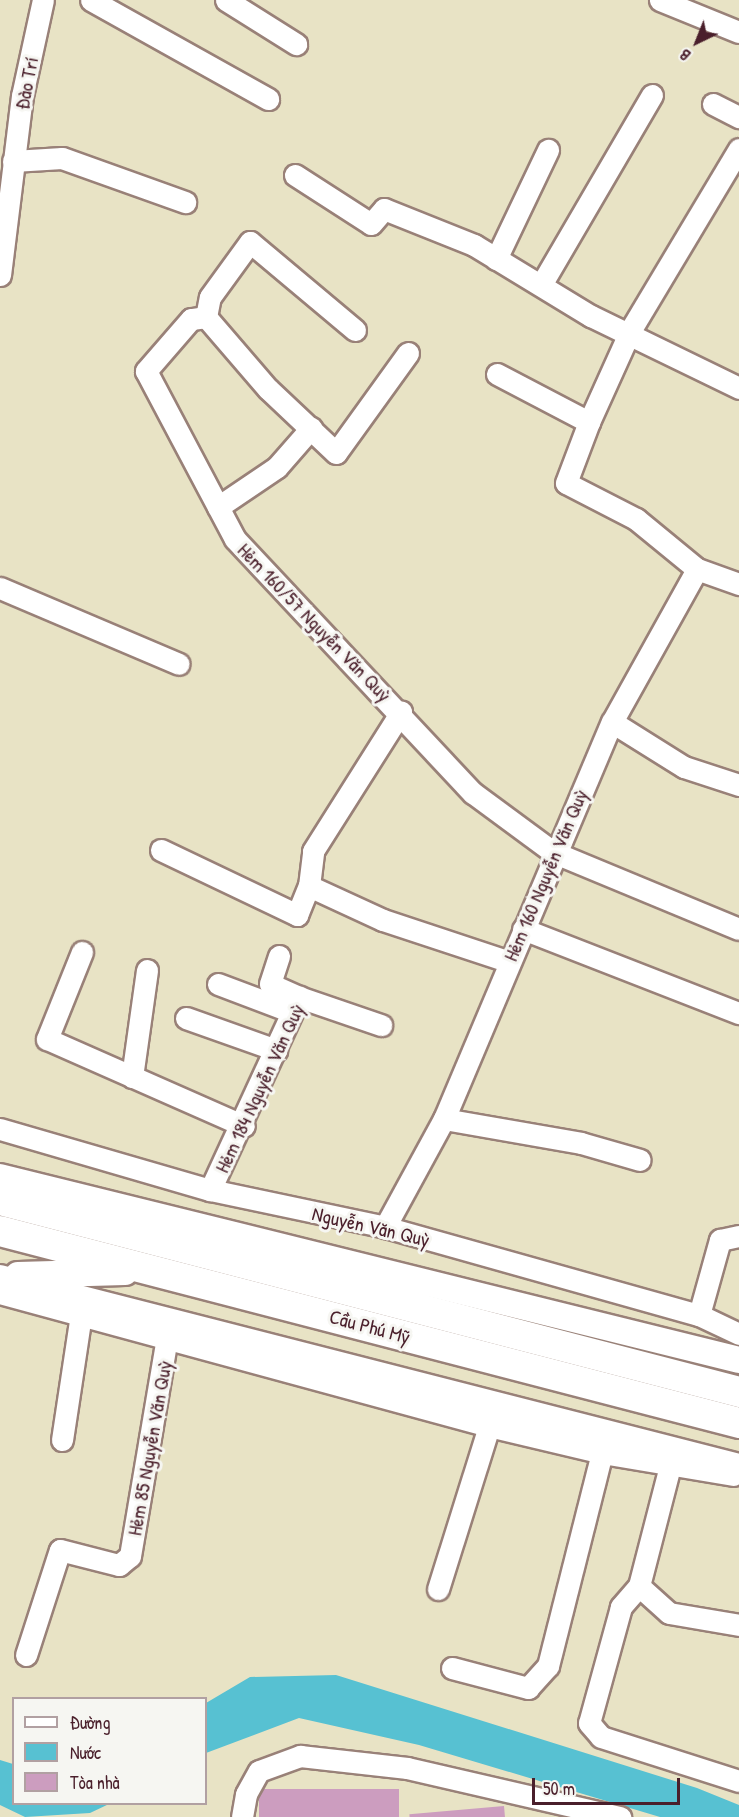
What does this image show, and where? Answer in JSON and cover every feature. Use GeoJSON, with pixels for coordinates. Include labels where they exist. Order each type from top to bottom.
{"type":"FeatureCollection","features":[{"type":"Feature","properties":{"kind":"highway","name":"Cầu Phú Mỹ"},"geometry":{"type":"LineString","coordinates":[[0,1200],[739,1392]]}},
{"type":"Feature","properties":{"kind":"highway","name":"Cầu Phú Mỹ"},"geometry":{"type":"LineString","coordinates":[[0,1231],[739,1423]]}},
{"type":"Feature","properties":{"kind":"main road","name":"Cầu Phú Mỹ"},"geometry":{"type":"LineString","coordinates":[[0,1177],[727,1357]]}},
{"type":"Feature","properties":{"kind":"main road","name":"Cầu Phú Mỹ"},"geometry":{"type":"LineString","coordinates":[[80,1196],[154,1227],[739,1378]]}},
{"type":"Feature","properties":{"kind":"main road","name":"Cầu Phú Mỹ"},"geometry":{"type":"LineString","coordinates":[[0,1277],[113,1268],[739,1432]]}},
{"type":"Feature","properties":{"kind":"main road","name":"Cầu Phú Mỹ"},"geometry":{"type":"LineString","coordinates":[[0,1277],[678,1459]]}},
{"type":"Feature","properties":{"kind":"main road"},"geometry":{"type":"LineString","coordinates":[[678,1459],[739,1467]]}},
{"type":"Feature","properties":{"kind":"street","name":"Đào Trí"},"geometry":{"type":"LineString","coordinates":[[0,275],[13,161],[43,0]]}},
{"type":"Feature","properties":{"kind":"street"},"geometry":{"type":"LineString","coordinates":[[91,0],[268,99]]}},
{"type":"Feature","properties":{"kind":"street"},"geometry":{"type":"LineString","coordinates":[[226,0],[296,44]]}},
{"type":"Feature","properties":{"kind":"street"},"geometry":{"type":"LineString","coordinates":[[660,0],[739,32]]}},
{"type":"Feature","properties":{"kind":"street"},"geometry":{"type":"LineString","coordinates":[[541,285],[652,95]]}},
{"type":"Feature","properties":{"kind":"street"},"geometry":{"type":"LineString","coordinates":[[714,104],[739,117]]}},
{"type":"Feature","properties":{"kind":"street"},"geometry":{"type":"LineString","coordinates":[[739,149],[630,331],[589,422],[566,483],[636,519],[697,568],[739,584]]}},
{"type":"Feature","properties":{"kind":"street"},"geometry":{"type":"LineString","coordinates":[[496,259],[548,150]]}},
{"type":"Feature","properties":{"kind":"street"},"geometry":{"type":"LineString","coordinates":[[13,161],[62,158],[185,202]]}},
{"type":"Feature","properties":{"kind":"street"},"geometry":{"type":"LineString","coordinates":[[295,175],[371,224],[384,209],[496,259],[541,285],[739,388]]}},
{"type":"Feature","properties":{"kind":"street"},"geometry":{"type":"LineString","coordinates":[[355,330],[250,242],[210,297],[206,317],[268,389],[336,453],[408,353]]}},
{"type":"Feature","properties":{"kind":"street","name":"Hẻm 160/57 Nguyễn Văn Quỳ"},"geometry":{"type":"LineString","coordinates":[[206,317],[192,320],[146,370],[243,548],[401,712],[473,793],[553,852],[739,929]]}},
{"type":"Feature","properties":{"kind":"street"},"geometry":{"type":"LineString","coordinates":[[497,374],[589,422]]}},
{"type":"Feature","properties":{"kind":"street"},"geometry":{"type":"LineString","coordinates":[[219,507],[277,467],[311,428]]}},
{"type":"Feature","properties":{"kind":"street","name":"Hẻm 160 Nguyễn Văn Quỳ"},"geometry":{"type":"LineString","coordinates":[[386,1227],[444,1119],[553,852],[612,722],[697,568]]}},
{"type":"Feature","properties":{"kind":"street"},"geometry":{"type":"LineString","coordinates":[[0,588],[179,664]]}},
{"type":"Feature","properties":{"kind":"street","name":"Hẻm 160/57 Nguyễn Văn Quỳ"},"geometry":{"type":"LineString","coordinates":[[161,850],[297,915],[309,886],[313,851],[401,712]]}},
{"type":"Feature","properties":{"kind":"street"},"geometry":{"type":"LineString","coordinates":[[612,722],[684,767],[739,785]]}},
{"type":"Feature","properties":{"kind":"street"},"geometry":{"type":"LineString","coordinates":[[309,886],[383,920],[507,961]]}},
{"type":"Feature","properties":{"kind":"street"},"geometry":{"type":"LineString","coordinates":[[522,929],[739,1013]]}},
{"type":"Feature","properties":{"kind":"street"},"geometry":{"type":"LineString","coordinates":[[82,952],[47,1039],[244,1126]]}},
{"type":"Feature","properties":{"kind":"street"},"geometry":{"type":"LineString","coordinates":[[279,956],[270,984],[295,1005]]}},
{"type":"Feature","properties":{"kind":"street"},"geometry":{"type":"LineString","coordinates":[[132,1077],[147,970]]}},
{"type":"Feature","properties":{"kind":"street"},"geometry":{"type":"LineString","coordinates":[[218,984],[295,1005]]}},
{"type":"Feature","properties":{"kind":"street","name":"Hẻm 184 Nguyễn Văn Quỳ"},"geometry":{"type":"LineString","coordinates":[[210,1190],[244,1126],[295,1005],[381,1025]]}},
{"type":"Feature","properties":{"kind":"street"},"geometry":{"type":"LineString","coordinates":[[186,1018],[276,1050]]}},
{"type":"Feature","properties":{"kind":"street"},"geometry":{"type":"LineString","coordinates":[[444,1119],[581,1143],[640,1160]]}},
{"type":"Feature","properties":{"kind":"street","name":"Nguyễn Văn Quỳ"},"geometry":{"type":"LineString","coordinates":[[0,1130],[210,1190],[386,1227],[699,1315],[739,1334]]}},
{"type":"Feature","properties":{"kind":"street"},"geometry":{"type":"LineString","coordinates":[[699,1315],[720,1240],[739,1236]]}},
{"type":"Feature","properties":{"kind":"street"},"geometry":{"type":"LineString","coordinates":[[0,1293],[489,1426],[602,1454],[678,1459],[739,1476]]}},
{"type":"Feature","properties":{"kind":"street"},"geometry":{"type":"LineString","coordinates":[[62,1440],[81,1314]]}},
{"type":"Feature","properties":{"kind":"street","name":"Hẻm 85 Nguyễn Văn Quỳ"},"geometry":{"type":"LineString","coordinates":[[26,1655],[60,1550],[119,1565],[130,1556],[167,1338]]}},
{"type":"Feature","properties":{"kind":"street"},"geometry":{"type":"LineString","coordinates":[[438,1589],[489,1426]]}},
{"type":"Feature","properties":{"kind":"street"},"geometry":{"type":"LineString","coordinates":[[452,1668],[528,1688],[548,1666],[602,1454]]}},
{"type":"Feature","properties":{"kind":"street"},"geometry":{"type":"LineString","coordinates":[[678,1459],[639,1586],[621,1607],[589,1723],[601,1737],[739,1781]]}},
{"type":"Feature","properties":{"kind":"street"},"geometry":{"type":"LineString","coordinates":[[639,1586],[669,1613],[739,1625]]}},
{"type":"Feature","properties":{"kind":"street"},"geometry":{"type":"LineString","coordinates":[[242,1817],[246,1794],[259,1771],[300,1756],[407,1767],[621,1817]]}},
{"type":"Feature","properties":{"kind":"water"},"geometry":{"type":"Polygon","coordinates":[[[336,1675],[697,1788],[739,1805],[739,1817],[660,1817],[419,1745],[299,1718],[207,1753],[207,1702],[250,1677],[336,1675]]]}},
{"type":"Feature","properties":{"kind":"water"},"geometry":{"type":"Polygon","coordinates":[[[0,1760],[12,1764],[12,1805],[107,1805],[90,1813],[25,1817],[0,1805],[0,1760]]]}},
{"type":"Feature","properties":{"kind":"building"},"geometry":{"type":"Polygon","coordinates":[[[259,1789],[399,1789],[399,1817],[259,1817],[259,1789]]]}},
{"type":"Feature","properties":{"kind":"building"},"geometry":{"type":"Polygon","coordinates":[[[504,1806],[505,1817],[410,1817],[409,1814],[504,1806]]]}}]}
